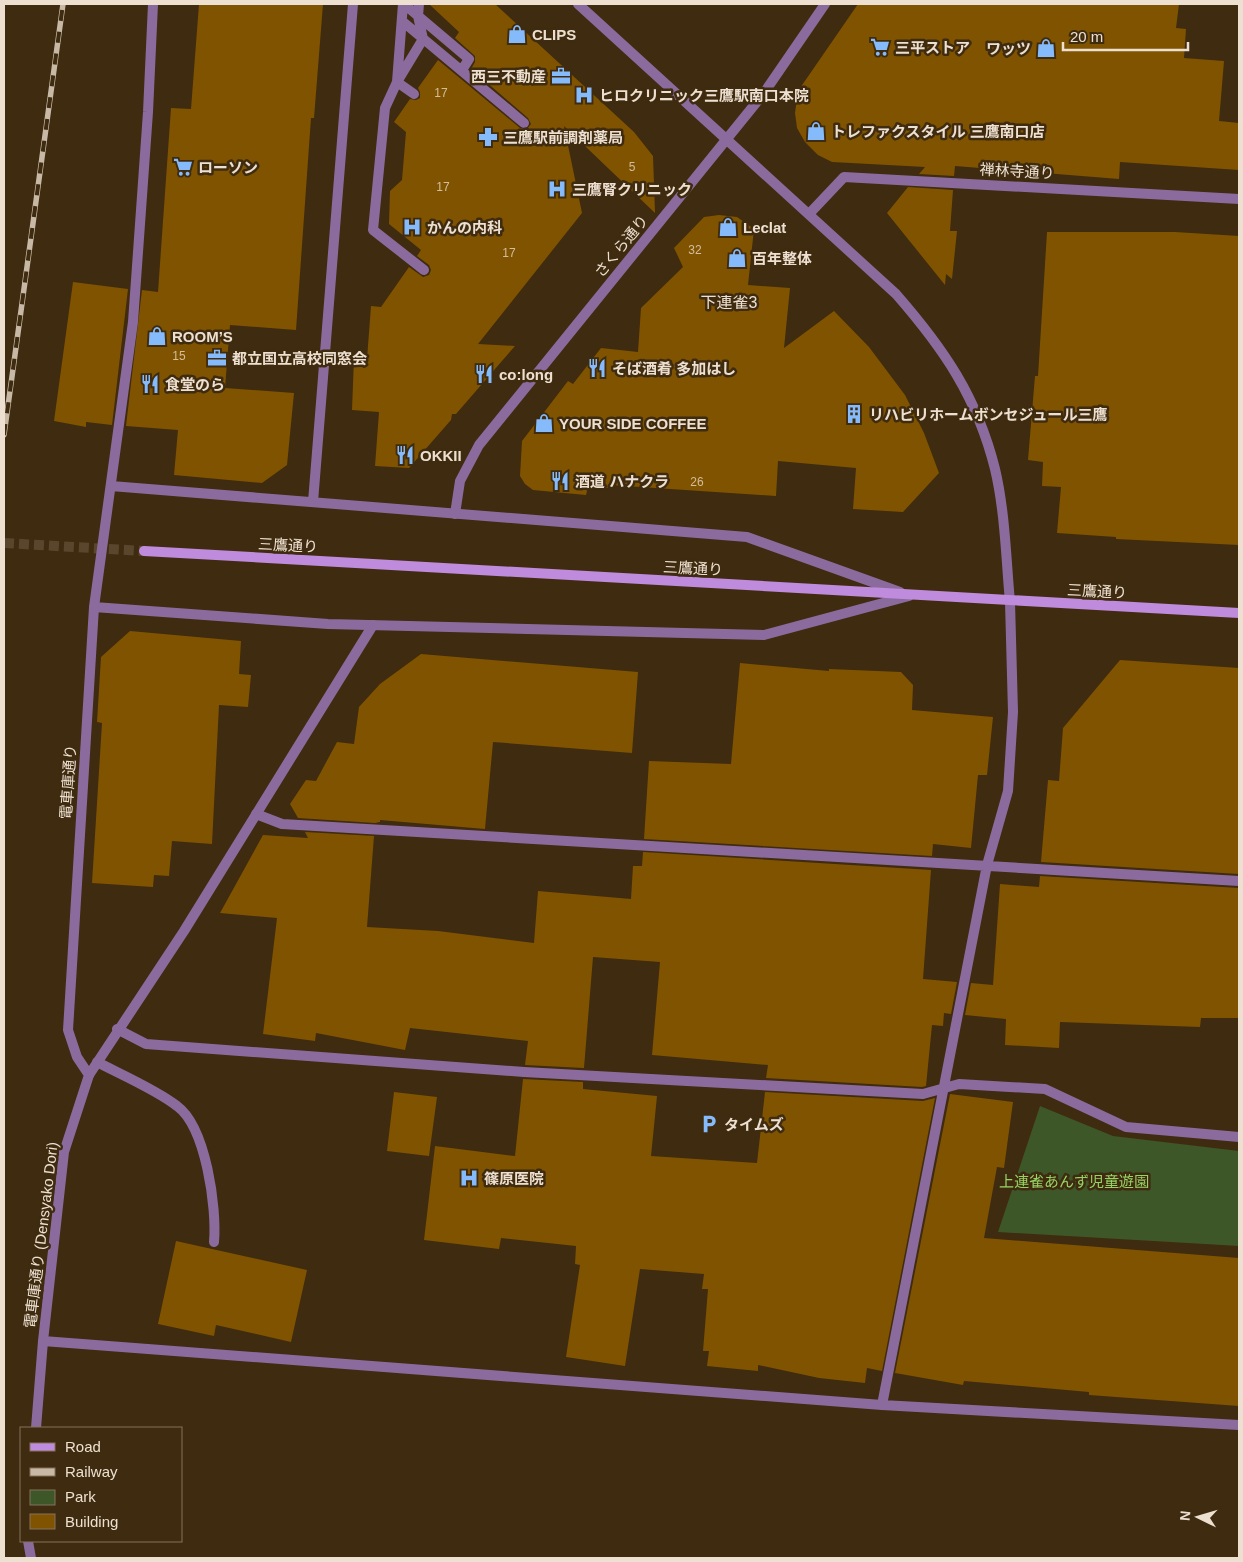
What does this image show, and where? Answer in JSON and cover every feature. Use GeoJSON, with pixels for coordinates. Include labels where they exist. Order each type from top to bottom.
{"type":"FeatureCollection","features":[{"type":"Feature","properties":{"kind":"main road","name":"三鷹通り"},"geometry":{"type":"LineString","coordinates":[[144,551],[1010,602],[1239,613]]}},
{"type":"Feature","properties":{"kind":"street","name":"電車庫通り"},"geometry":{"type":"LineString","coordinates":[[89,1075],[77,1056],[68,1030],[94,606],[132,322],[148,112],[153,4]]}},
{"type":"Feature","properties":{"kind":"street"},"geometry":{"type":"LineString","coordinates":[[313,502],[353,4]]}},
{"type":"Feature","properties":{"kind":"street"},"geometry":{"type":"LineString","coordinates":[[403,4],[470,59],[462,70]]}},
{"type":"Feature","properties":{"kind":"street"},"geometry":{"type":"LineString","coordinates":[[397,82],[403,4]]}},
{"type":"Feature","properties":{"kind":"street"},"geometry":{"type":"LineString","coordinates":[[419,4],[418,16],[423,39],[397,82],[385,108],[373,230],[424,270]]}},
{"type":"Feature","properties":{"kind":"street"},"geometry":{"type":"LineString","coordinates":[[578,4],[896,294],[932,335],[960,378],[978,417],[995,469],[1010,602],[1013,712],[1008,791],[986,865],[882,1405]]}},
{"type":"Feature","properties":{"kind":"street","name":"さくら通り"},"geometry":{"type":"LineString","coordinates":[[455,514],[460,480],[479,445],[764,94],[825,4]]}},
{"type":"Feature","properties":{"kind":"street"},"geometry":{"type":"LineString","coordinates":[[402,21],[524,123]]}},
{"type":"Feature","properties":{"kind":"street"},"geometry":{"type":"LineString","coordinates":[[397,82],[414,94]]}},
{"type":"Feature","properties":{"kind":"street","name":"禅林寺通り"},"geometry":{"type":"LineString","coordinates":[[810,214],[844,177],[1239,199]]}},
{"type":"Feature","properties":{"kind":"street"},"geometry":{"type":"LineString","coordinates":[[110,486],[747,537],[909,596]]}},
{"type":"Feature","properties":{"kind":"street"},"geometry":{"type":"LineString","coordinates":[[94,606],[328,624],[764,634],[909,596]]}},
{"type":"Feature","properties":{"kind":"street","name":"電車庫通り (Densyako Dori)"},"geometry":{"type":"LineString","coordinates":[[43,1341],[64,1152],[89,1075],[184,931],[373,625]]}},
{"type":"Feature","properties":{"kind":"street"},"geometry":{"type":"LineString","coordinates":[[256,814],[282,824],[1239,881]]}},
{"type":"Feature","properties":{"kind":"street"},"geometry":{"type":"LineString","coordinates":[[117,1030],[146,1044],[524,1072],[923,1094],[959,1084],[1045,1089],[1126,1127],[1239,1137]]}},
{"type":"Feature","properties":{"kind":"street"},"geometry":{"type":"LineString","coordinates":[[97,1062],[178,1106],[195,1131],[211,1179],[214,1242]]}},
{"type":"Feature","properties":{"kind":"street"},"geometry":{"type":"LineString","coordinates":[[36,1427],[43,1341],[882,1405],[1239,1425]]}},
{"type":"Feature","properties":{"kind":"street"},"geometry":{"type":"LineString","coordinates":[[28,1542],[30,1558]]}},
{"type":"Feature","properties":{"kind":"green space","name":"上連雀あんず児童遊園"},"geometry":{"type":"Polygon","coordinates":[[[1040,1106],[1113,1136],[1239,1151],[1239,1246],[998,1232],[1040,1106]]]}},
{"type":"Feature","properties":{"kind":"building"},"geometry":{"type":"Polygon","coordinates":[[[199,4],[323,4],[314,118],[311,118],[296,330],[230,325],[225,388],[294,393],[287,465],[262,483],[174,475],[178,430],[126,426],[142,290],[158,292],[171,108],[191,109],[199,4]]]}},
{"type":"Feature","properties":{"kind":"building"},"geometry":{"type":"Polygon","coordinates":[[[429,4],[495,4],[634,132],[653,156],[655,213],[564,126],[582,213],[478,344],[515,346],[456,414],[452,414],[451,420],[409,468],[375,466],[379,412],[352,410],[354,358],[367,359],[371,306],[381,307],[409,267],[423,277],[429,275],[431,270],[429,265],[417,256],[421,250],[389,224],[390,191],[402,180],[406,132],[394,122],[410,99],[416,100],[420,98],[418,88],[438,60],[520,128],[527,129],[531,124],[528,118],[471,69],[475,62],[475,56],[455,38],[459,32],[429,4]]]}},
{"type":"Feature","properties":{"kind":"building"},"geometry":{"type":"Polygon","coordinates":[[[858,4],[1179,4],[1176,28],[1186,29],[1184,58],[1224,61],[1219,121],[1239,123],[1239,170],[1120,162],[1119,179],[955,166],[954,176],[919,174],[925,167],[832,162],[818,155],[805,142],[797,128],[795,113],[798,91],[858,4]]]}},
{"type":"Feature","properties":{"kind":"building"},"geometry":{"type":"Polygon","coordinates":[[[908,187],[953,190],[950,231],[957,231],[952,279],[946,274],[945,285],[887,213],[908,187]]]}},
{"type":"Feature","properties":{"kind":"building"},"geometry":{"type":"Polygon","coordinates":[[[719,215],[737,217],[754,229],[748,285],[790,288],[784,348],[834,311],[869,347],[905,395],[924,433],[939,473],[903,512],[853,509],[856,468],[778,461],[776,496],[610,485],[610,488],[588,487],[586,495],[533,490],[525,484],[520,476],[522,441],[568,381],[573,384],[601,348],[638,352],[641,308],[683,267],[674,248],[704,217],[719,215]]]}},
{"type":"Feature","properties":{"kind":"building"},"geometry":{"type":"Polygon","coordinates":[[[1047,232],[1175,232],[1239,236],[1239,545],[1116,539],[1116,537],[1057,533],[1061,487],[1042,486],[1043,462],[1028,460],[1035,376],[1038,376],[1047,232]]]}},
{"type":"Feature","properties":{"kind":"building"},"geometry":{"type":"Polygon","coordinates":[[[73,282],[128,289],[112,425],[86,422],[86,427],[54,421],[73,282]]]}},
{"type":"Feature","properties":{"kind":"building"},"geometry":{"type":"Polygon","coordinates":[[[130,631],[241,641],[239,674],[251,675],[248,707],[219,705],[212,844],[172,841],[169,876],[154,875],[153,887],[92,883],[102,723],[97,722],[101,657],[130,631]]]}},
{"type":"Feature","properties":{"kind":"building"},"geometry":{"type":"Polygon","coordinates":[[[421,654],[638,672],[632,753],[493,742],[485,829],[380,820],[380,822],[375,823],[298,818],[290,804],[306,780],[316,781],[337,742],[354,744],[359,707],[380,684],[421,654]]]}},
{"type":"Feature","properties":{"kind":"building"},"geometry":{"type":"Polygon","coordinates":[[[1120,660],[1239,668],[1239,874],[1041,862],[1048,780],[1059,781],[1063,728],[1120,660]]]}},
{"type":"Feature","properties":{"kind":"building"},"geometry":{"type":"Polygon","coordinates":[[[740,663],[829,671],[829,669],[901,672],[913,685],[912,710],[993,717],[987,775],[978,775],[971,848],[933,844],[932,856],[644,839],[649,761],[731,764],[740,663]]]}},
{"type":"Feature","properties":{"kind":"building"},"geometry":{"type":"Polygon","coordinates":[[[305,832],[374,836],[367,927],[438,931],[534,943],[538,891],[631,899],[633,866],[642,866],[643,852],[931,870],[923,979],[957,982],[951,1014],[944,1013],[943,1026],[932,1025],[926,1086],[922,1087],[766,1078],[768,1065],[652,1055],[660,962],[593,957],[584,1068],[525,1065],[528,1041],[410,1028],[405,1050],[316,1033],[315,1041],[263,1034],[277,918],[220,913],[263,835],[308,838],[305,832]]]}},
{"type":"Feature","properties":{"kind":"building"},"geometry":{"type":"Polygon","coordinates":[[[1040,876],[1239,888],[1239,1018],[1201,1018],[1200,1027],[1060,1022],[1059,1048],[1005,1045],[1006,1019],[965,1015],[971,983],[993,985],[1000,884],[1039,887],[1040,876]]]}},
{"type":"Feature","properties":{"kind":"building"},"geometry":{"type":"Polygon","coordinates":[[[523,1079],[583,1082],[583,1089],[657,1096],[651,1156],[757,1163],[765,1092],[923,1101],[935,1098],[882,1371],[867,1368],[865,1383],[819,1378],[758,1365],[758,1371],[707,1366],[709,1351],[703,1351],[708,1289],[702,1289],[704,1274],[640,1269],[625,1366],[566,1357],[580,1265],[575,1264],[576,1246],[501,1238],[499,1249],[424,1240],[435,1146],[515,1156],[523,1079]]]}},
{"type":"Feature","properties":{"kind":"building"},"geometry":{"type":"Polygon","coordinates":[[[394,1092],[437,1097],[429,1156],[387,1151],[394,1092]]]}},
{"type":"Feature","properties":{"kind":"building"},"geometry":{"type":"Polygon","coordinates":[[[950,1094],[1013,1102],[1004,1168],[997,1167],[984,1238],[1239,1258],[1239,1406],[1089,1395],[1089,1392],[964,1381],[963,1385],[895,1373],[950,1094]]]}},
{"type":"Feature","properties":{"kind":"building"},"geometry":{"type":"Polygon","coordinates":[[[176,1241],[307,1270],[291,1342],[216,1325],[214,1336],[158,1324],[176,1241]]]}},
{"type":"Feature","properties":{"kind":"tunnel"},"geometry":{"type":"LineString","coordinates":[[4,543],[144,551]]}},
{"type":"Feature","properties":{"kind":"railway"},"geometry":{"type":"LineString","coordinates":[[4,435],[63,4]]}},
{"type":"Feature","properties":{"kind":"place","name":"CLIPS"},"geometry":{"type":"Point","coordinates":[517,34]}},
{"type":"Feature","properties":{"kind":"place","name":"三平ストア"},"geometry":{"type":"Point","coordinates":[880,47]}},
{"type":"Feature","properties":{"kind":"place","name":"ワッツ"},"geometry":{"type":"Point","coordinates":[1046,48]}},
{"type":"Feature","properties":{"kind":"place","name":"西三不動産"},"geometry":{"type":"Point","coordinates":[561,76]}},
{"type":"Feature","properties":{"kind":"place","name":"ヒロクリニック三鷹駅南口本院"},"geometry":{"type":"Point","coordinates":[584,95]}},
{"type":"Feature","properties":{"kind":"place","name":"トレファクスタイル 三鷹南口店"},"geometry":{"type":"Point","coordinates":[816,131]}},
{"type":"Feature","properties":{"kind":"place","name":"三鷹駅前調剤薬局"},"geometry":{"type":"Point","coordinates":[488,137]}},
{"type":"Feature","properties":{"kind":"place","name":"ローソン"},"geometry":{"type":"Point","coordinates":[183,167]}},
{"type":"Feature","properties":{"kind":"place","name":"三鷹腎クリニック"},"geometry":{"type":"Point","coordinates":[557,189]}},
{"type":"Feature","properties":{"kind":"place","name":"かんの内科"},"geometry":{"type":"Point","coordinates":[412,227]}},
{"type":"Feature","properties":{"kind":"place","name":"Leclat"},"geometry":{"type":"Point","coordinates":[728,227]}},
{"type":"Feature","properties":{"kind":"place","name":"百年整体"},"geometry":{"type":"Point","coordinates":[737,258]}},
{"type":"Feature","properties":{"kind":"place","name":"ROOM’S"},"geometry":{"type":"Point","coordinates":[157,336]}},
{"type":"Feature","properties":{"kind":"place","name":"都立国立高校同窓会"},"geometry":{"type":"Point","coordinates":[217,358]}},
{"type":"Feature","properties":{"kind":"place","name":"そば酒肴 多加はし"},"geometry":{"type":"Point","coordinates":[597,368]}},
{"type":"Feature","properties":{"kind":"place","name":"co:long"},"geometry":{"type":"Point","coordinates":[484,374]}},
{"type":"Feature","properties":{"kind":"place","name":"食堂のら"},"geometry":{"type":"Point","coordinates":[150,384]}},
{"type":"Feature","properties":{"kind":"place","name":"リハビリホームボンセジュール三鷹"},"geometry":{"type":"Point","coordinates":[854,414]}},
{"type":"Feature","properties":{"kind":"place","name":"YOUR SIDE COFFEE"},"geometry":{"type":"Point","coordinates":[544,423]}},
{"type":"Feature","properties":{"kind":"place","name":"OKKII"},"geometry":{"type":"Point","coordinates":[405,455]}},
{"type":"Feature","properties":{"kind":"place","name":"酒道 ハナクラ"},"geometry":{"type":"Point","coordinates":[560,481]}},
{"type":"Feature","properties":{"kind":"place","name":"タイムズ"},"geometry":{"type":"Point","coordinates":[709,1124]}},
{"type":"Feature","properties":{"kind":"place","name":"篠原医院"},"geometry":{"type":"Point","coordinates":[469,1178]}},
{"type":"Feature","properties":{"kind":"district","name":"下連雀3"},"geometry":{"type":"Point","coordinates":[729,302]}}]}
